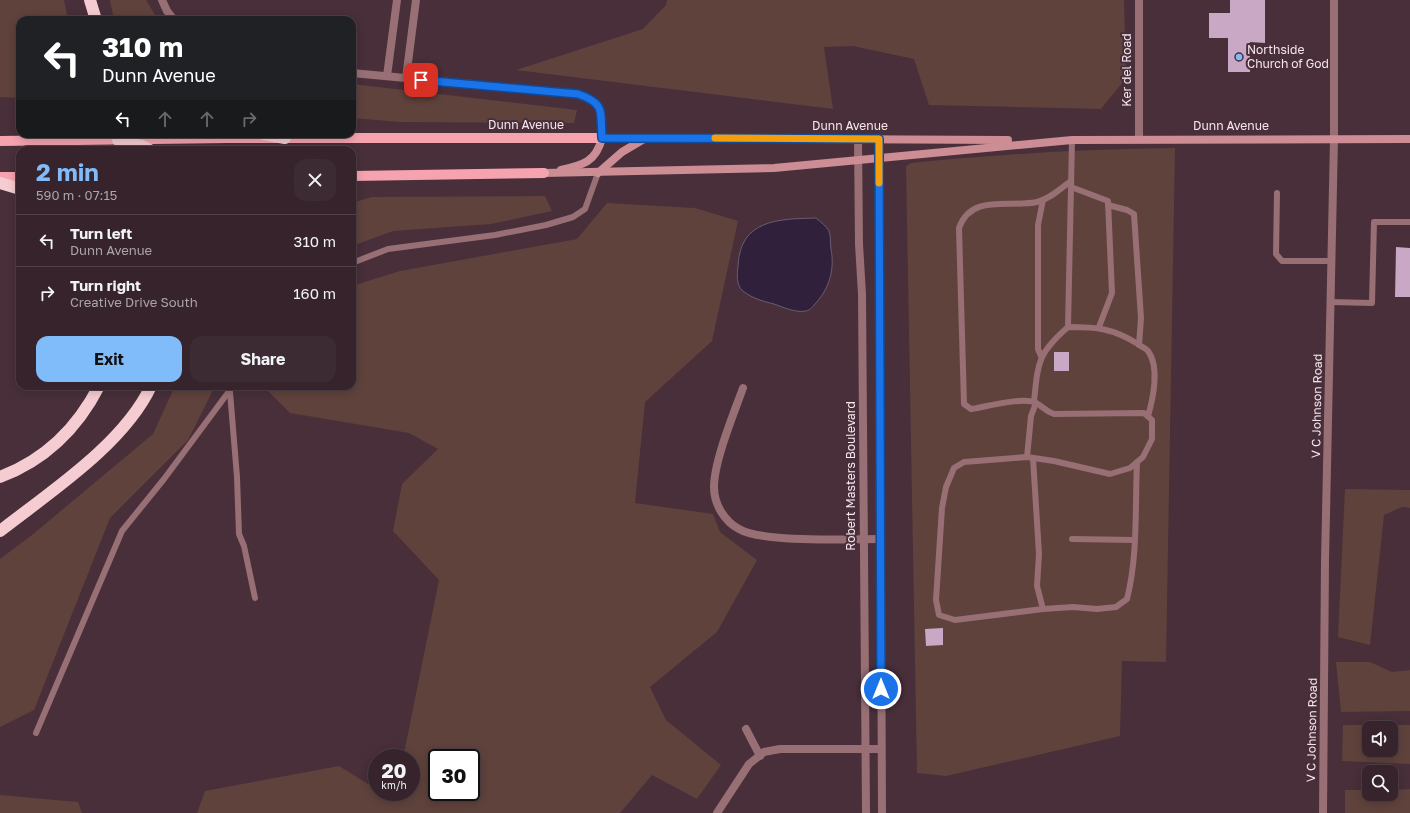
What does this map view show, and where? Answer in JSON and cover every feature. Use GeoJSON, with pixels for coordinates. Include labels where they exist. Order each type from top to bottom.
{"type":"FeatureCollection","features":[{"type":"Feature","properties":{"kind":"highway"},"geometry":{"type":"LineString","coordinates":[[90,0],[95,16]]}},
{"type":"Feature","properties":{"kind":"highway"},"geometry":{"type":"LineString","coordinates":[[118,140],[142,146]]}},
{"type":"Feature","properties":{"kind":"highway"},"geometry":{"type":"LineString","coordinates":[[0,183],[16,188]]}},
{"type":"Feature","properties":{"kind":"highway"},"geometry":{"type":"LineString","coordinates":[[0,477],[19,470],[37,460],[62,439],[89,406],[97,390]]}},
{"type":"Feature","properties":{"kind":"highway"},"geometry":{"type":"LineString","coordinates":[[0,531],[69,477],[106,445],[131,417],[148,390]]}},
{"type":"Feature","properties":{"kind":"main road","name":"Dunn Avenue"},"geometry":{"type":"LineString","coordinates":[[0,142],[286,138],[644,138],[1052,141]]}},
{"type":"Feature","properties":{"kind":"main road"},"geometry":{"type":"LineString","coordinates":[[544,173],[580,165],[592,158],[599,150],[602,138]]}},
{"type":"Feature","properties":{"kind":"main road"},"geometry":{"type":"LineString","coordinates":[[598,173],[622,152],[644,138]]}},
{"type":"Feature","properties":{"kind":"main road","name":"Dunn Avenue"},"geometry":{"type":"LineString","coordinates":[[356,176],[598,173],[774,168],[1072,140],[1410,139]]}},
{"type":"Feature","properties":{"kind":"main road"},"geometry":{"type":"LineString","coordinates":[[0,178],[16,178]]}},
{"type":"Feature","properties":{"kind":"street"},"geometry":{"type":"LineString","coordinates":[[162,0],[172,16]]}},
{"type":"Feature","properties":{"kind":"street"},"geometry":{"type":"LineString","coordinates":[[387,76],[397,0]]}},
{"type":"Feature","properties":{"kind":"street"},"geometry":{"type":"LineString","coordinates":[[406,78],[416,0]]}},
{"type":"Feature","properties":{"kind":"street","name":"Ker del Road"},"geometry":{"type":"LineString","coordinates":[[1139,0],[1139,139]]}},
{"type":"Feature","properties":{"kind":"street","name":"V C Johnson Road"},"geometry":{"type":"LineString","coordinates":[[1323,813],[1325,561],[1334,139],[1334,0]]}},
{"type":"Feature","properties":{"kind":"street"},"geometry":{"type":"LineString","coordinates":[[356,72],[578,94],[593,100],[599,105],[602,138]]}},
{"type":"Feature","properties":{"kind":"street","name":"Robert Masters Boulevard"},"geometry":{"type":"LineString","coordinates":[[858,139],[859,244],[862,294],[866,813]]}},
{"type":"Feature","properties":{"kind":"street"},"geometry":{"type":"LineString","coordinates":[[879,139],[882,813]]}},
{"type":"Feature","properties":{"kind":"street"},"geometry":{"type":"LineString","coordinates":[[743,388],[716,469],[714,495],[726,519],[740,530],[762,536],[813,539],[880,539]]}},
{"type":"Feature","properties":{"kind":"street"},"geometry":{"type":"LineString","coordinates":[[746,729],[760,756]]}},
{"type":"Feature","properties":{"kind":"street"},"geometry":{"type":"LineString","coordinates":[[717,813],[749,764],[764,752],[780,749],[882,749]]}},
{"type":"Feature","properties":{"kind":"lane"},"geometry":{"type":"LineString","coordinates":[[1068,327],[1072,140]]}},
{"type":"Feature","properties":{"kind":"lane"},"geometry":{"type":"LineString","coordinates":[[356,260],[388,248],[495,235],[546,225],[573,217],[585,209],[598,173]]}},
{"type":"Feature","properties":{"kind":"lane"},"geometry":{"type":"LineString","coordinates":[[1071,184],[1044,200],[1025,203],[994,203],[980,207],[966,214],[962,219],[959,228],[964,404],[972,409],[1026,400],[1035,402],[1044,411],[1054,414],[1144,413],[1152,420],[1152,439],[1143,457],[1137,462],[1130,468],[1110,474],[1054,461],[1030,458],[964,462],[954,468],[946,487],[942,508],[936,600],[939,615],[956,620],[1043,609],[1073,607],[1097,609],[1116,607],[1127,599],[1131,583],[1137,462]]}},
{"type":"Feature","properties":{"kind":"lane"},"geometry":{"type":"LineString","coordinates":[[1071,184],[1108,200],[1112,292],[1099,327]]}},
{"type":"Feature","properties":{"kind":"lane"},"geometry":{"type":"LineString","coordinates":[[1277,193],[1276,254],[1278,258],[1282,261],[1331,261]]}},
{"type":"Feature","properties":{"kind":"lane"},"geometry":{"type":"LineString","coordinates":[[1041,356],[1038,349],[1038,225],[1044,200]]}},
{"type":"Feature","properties":{"kind":"lane"},"geometry":{"type":"LineString","coordinates":[[1108,205],[1127,210],[1134,214],[1141,318],[1138,345]]}},
{"type":"Feature","properties":{"kind":"lane"},"geometry":{"type":"LineString","coordinates":[[1330,302],[1372,303],[1374,222],[1410,222]]}},
{"type":"Feature","properties":{"kind":"lane"},"geometry":{"type":"LineString","coordinates":[[1043,609],[1037,586],[1039,554],[1030,458],[1031,416],[1035,402],[1041,356],[1050,342],[1068,327],[1099,327],[1126,337],[1148,351],[1155,370],[1154,394],[1148,416]]}},
{"type":"Feature","properties":{"kind":"lane"},"geometry":{"type":"LineString","coordinates":[[36,734],[122,531],[231,390]]}},
{"type":"Feature","properties":{"kind":"lane"},"geometry":{"type":"LineString","coordinates":[[232,390],[239,534],[244,546],[255,598]]}},
{"type":"Feature","properties":{"kind":"lane"},"geometry":{"type":"LineString","coordinates":[[1072,539],[1134,540]]}},
{"type":"Feature","properties":{"kind":"shaded area"},"geometry":{"type":"Polygon","coordinates":[[[0,0],[64,0],[67,16],[16,16],[16,98],[0,97],[0,0]]]}},
{"type":"Feature","properties":{"kind":"shaded area"},"geometry":{"type":"Polygon","coordinates":[[[110,0],[146,0],[156,16],[113,16],[110,0]]]}},
{"type":"Feature","properties":{"kind":"shaded area"},"geometry":{"type":"Polygon","coordinates":[[[667,0],[1124,0],[1126,78],[1101,109],[929,105],[914,59],[853,46],[824,47],[833,109],[516,70],[643,29],[666,5],[667,0]]]}},
{"type":"Feature","properties":{"kind":"shaded area"},"geometry":{"type":"Polygon","coordinates":[[[356,84],[577,110],[574,123],[400,122],[356,118],[356,84]]]}},
{"type":"Feature","properties":{"kind":"shaded area"},"geometry":{"type":"Polygon","coordinates":[[[1175,148],[1166,662],[1122,661],[1120,736],[946,776],[917,773],[906,166],[911,163],[977,157],[1076,151],[1175,148]]]}},
{"type":"Feature","properties":{"kind":"shaded area"},"geometry":{"type":"Polygon","coordinates":[[[545,196],[552,211],[491,224],[393,231],[356,245],[356,202],[372,197],[545,196]]]}},
{"type":"Feature","properties":{"kind":"shaded area"},"geometry":{"type":"Polygon","coordinates":[[[607,203],[695,208],[738,221],[712,341],[645,402],[635,503],[713,514],[720,532],[757,560],[717,632],[650,687],[666,720],[721,765],[697,799],[652,775],[620,813],[197,813],[205,791],[339,766],[368,784],[368,801],[420,801],[420,749],[405,749],[439,580],[393,531],[402,484],[438,449],[409,433],[290,413],[267,390],[356,390],[356,285],[400,271],[577,239],[607,203]]]}},
{"type":"Feature","properties":{"kind":"shaded area"},"geometry":{"type":"Polygon","coordinates":[[[816,218],[829,231],[832,264],[830,279],[824,292],[808,311],[798,311],[762,301],[747,294],[741,289],[737,276],[740,250],[746,239],[754,230],[776,221],[816,218]]]}},
{"type":"Feature","properties":{"kind":"shaded area"},"geometry":{"type":"Polygon","coordinates":[[[173,390],[213,390],[188,440],[110,518],[34,710],[0,727],[0,559],[32,535],[153,434],[173,390]]]}},
{"type":"Feature","properties":{"kind":"shaded area"},"geometry":{"type":"Polygon","coordinates":[[[1345,489],[1410,490],[1410,508],[1402,507],[1384,515],[1370,645],[1338,637],[1345,489]]]}},
{"type":"Feature","properties":{"kind":"shaded area"},"geometry":{"type":"Polygon","coordinates":[[[1336,662],[1370,662],[1392,672],[1410,670],[1410,711],[1341,712],[1336,662]]]}},
{"type":"Feature","properties":{"kind":"shaded area"},"geometry":{"type":"Polygon","coordinates":[[[1343,725],[1362,725],[1362,757],[1398,757],[1398,725],[1410,725],[1410,764],[1342,761],[1343,725]]]}},
{"type":"Feature","properties":{"kind":"shaded area"},"geometry":{"type":"Polygon","coordinates":[[[1410,789],[1410,813],[1345,813],[1345,790],[1362,790],[1362,801],[1398,801],[1398,790],[1410,789]]]}},
{"type":"Feature","properties":{"kind":"shaded area"},"geometry":{"type":"Polygon","coordinates":[[[0,795],[78,802],[82,813],[0,813],[0,795]]]}},
{"type":"Feature","properties":{"kind":"building","name":"Northside Church of God"},"geometry":{"type":"Polygon","coordinates":[[[1230,0],[1265,0],[1265,43],[1250,42],[1250,72],[1228,72],[1228,38],[1209,38],[1209,13],[1230,13],[1230,0]]]}},
{"type":"Feature","properties":{"kind":"building"},"geometry":{"type":"Polygon","coordinates":[[[1396,247],[1410,248],[1410,297],[1395,297],[1396,247]]]}},
{"type":"Feature","properties":{"kind":"building"},"geometry":{"type":"Polygon","coordinates":[[[1054,352],[1069,352],[1069,371],[1054,371],[1054,352]]]}},
{"type":"Feature","properties":{"kind":"building"},"geometry":{"type":"Polygon","coordinates":[[[943,628],[943,645],[926,646],[925,629],[943,628]]]}},
{"type":"Feature","properties":{"kind":"slow traffic"},"geometry":{"type":"LineString","coordinates":[[715,138],[879,139],[879,183]]}},
{"type":"Feature","properties":{"kind":"place","name":"Northside Church of God"},"geometry":{"type":"Point","coordinates":[1239,57]}},
{"type":"Feature","properties":{"kind":"route"},"geometry":{"type":"LineString","coordinates":[[421,80],[578,94],[593,100],[599,105],[602,138],[879,139],[881,689]]}}]}
